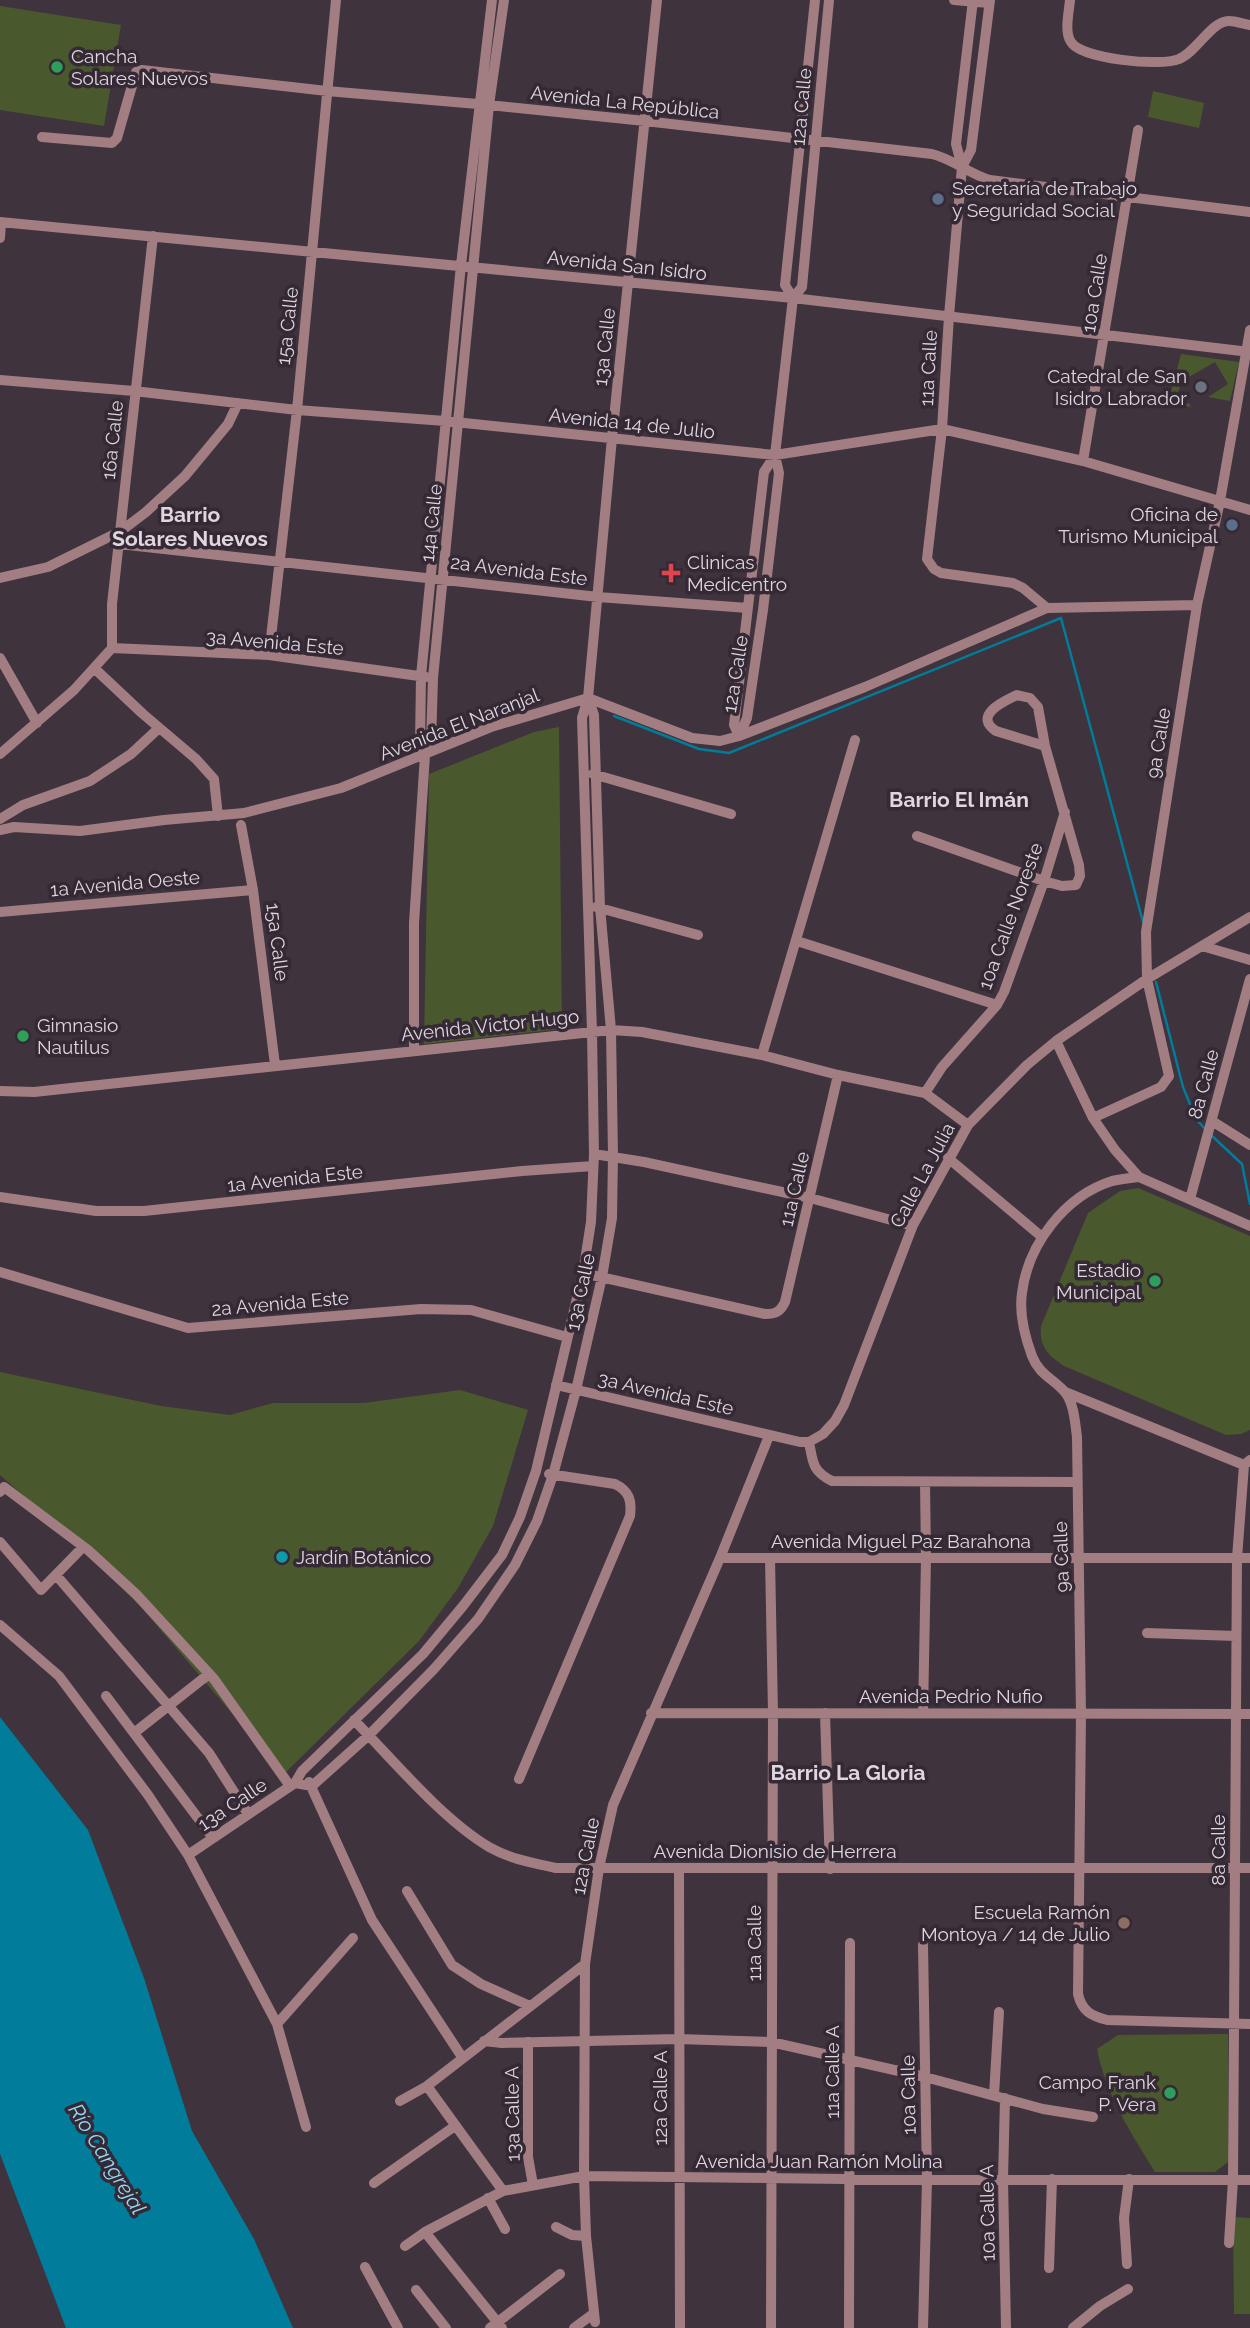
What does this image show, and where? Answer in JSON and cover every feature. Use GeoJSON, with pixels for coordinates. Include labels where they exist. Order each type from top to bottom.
{"type":"FeatureCollection","features":[{"type":"Feature","properties":{"kind":"street","name":"15a Calle"},"geometry":{"type":"LineString","coordinates":[[268,655],[313,251],[336,0]]}},
{"type":"Feature","properties":{"kind":"street","name":"14a Calle"},"geometry":{"type":"LineString","coordinates":[[437,578],[458,423],[473,267],[492,0]]}},
{"type":"Feature","properties":{"kind":"street","name":"14a Calle"},"geometry":{"type":"LineString","coordinates":[[414,1050],[414,923],[425,755],[431,743],[445,421],[461,265],[484,104],[504,0]]}},
{"type":"Feature","properties":{"kind":"street","name":"13a Calle"},"geometry":{"type":"LineString","coordinates":[[188,1855],[293,1785],[302,1771],[423,1654],[502,1555],[520,1517],[536,1471],[583,1273],[591,1222],[594,1160],[592,1032],[582,718],[588,698],[657,0]]}},
{"type":"Feature","properties":{"kind":"street","name":"12a Calle"},"geometry":{"type":"LineString","coordinates":[[793,298],[786,285],[815,0]]}},
{"type":"Feature","properties":{"kind":"street","name":"12a Calle"},"geometry":{"type":"LineString","coordinates":[[739,736],[747,718],[763,610],[779,473],[775,455],[793,298],[802,287],[829,0]]}},
{"type":"Feature","properties":{"kind":"street"},"geometry":{"type":"LineString","coordinates":[[954,0],[989,2],[971,150],[962,167]]}},
{"type":"Feature","properties":{"kind":"street"},"geometry":{"type":"LineString","coordinates":[[1070,0],[1068,34],[1074,46],[1086,53],[1147,62],[1167,63],[1188,54],[1220,23],[1228,21],[1250,25]]}},
{"type":"Feature","properties":{"kind":"street"},"geometry":{"type":"LineString","coordinates":[[962,167],[956,144],[973,1]]}},
{"type":"Feature","properties":{"kind":"street","name":"Avenida La República"},"geometry":{"type":"LineString","coordinates":[[42,137],[112,143],[117,138],[138,70],[645,121],[932,154],[947,157],[990,180],[1250,212]]}},
{"type":"Feature","properties":{"kind":"street","name":"10a Calle"},"geometry":{"type":"LineString","coordinates":[[1083,461],[1138,130]]}},
{"type":"Feature","properties":{"kind":"street","name":"11a Calle"},"geometry":{"type":"LineString","coordinates":[[962,167],[942,429],[927,559],[934,569],[941,573],[1013,583],[1032,594],[1047,608]]}},
{"type":"Feature","properties":{"kind":"street"},"geometry":{"type":"LineString","coordinates":[[0,238],[1,222]]}},
{"type":"Feature","properties":{"kind":"street","name":"Avenida San Isidro"},"geometry":{"type":"LineString","coordinates":[[1,222],[793,298],[1249,352]]}},
{"type":"Feature","properties":{"kind":"street","name":"16a Calle"},"geometry":{"type":"LineString","coordinates":[[112,648],[112,604],[153,236]]}},
{"type":"Feature","properties":{"kind":"street","name":"9a Calle"},"geometry":{"type":"LineString","coordinates":[[1094,1118],[1161,1087],[1169,1076],[1147,979],[1146,932],[1197,605],[1249,352],[1250,330]]}},
{"type":"Feature","properties":{"kind":"street","name":"Avenida 14 de Julio"},"geometry":{"type":"LineString","coordinates":[[0,380],[134,390],[296,410],[445,421],[775,455],[942,429],[1083,461],[1250,510]]}},
{"type":"Feature","properties":{"kind":"street"},"geometry":{"type":"LineString","coordinates":[[0,578],[48,567],[121,531],[185,476],[228,424],[238,403]]}},
{"type":"Feature","properties":{"kind":"street","name":"12a Calle"},"geometry":{"type":"LineString","coordinates":[[739,736],[733,724],[764,472],[775,455]]}},
{"type":"Feature","properties":{"kind":"street","name":"2a Avenida Este"},"geometry":{"type":"LineString","coordinates":[[119,544],[598,597],[748,608]]}},
{"type":"Feature","properties":{"kind":"street"},"geometry":{"type":"LineString","coordinates":[[425,755],[420,745],[421,676],[437,578]]}},
{"type":"Feature","properties":{"kind":"street"},"geometry":{"type":"LineString","coordinates":[[588,698],[692,738],[720,741],[864,687],[1047,608],[1197,605]]}},
{"type":"Feature","properties":{"kind":"street"},"geometry":{"type":"LineString","coordinates":[[0,754],[74,690],[112,648]]}},
{"type":"Feature","properties":{"kind":"street","name":"3a Avenida Este"},"geometry":{"type":"LineString","coordinates":[[112,648],[268,655],[433,678]]}},
{"type":"Feature","properties":{"kind":"street"},"geometry":{"type":"LineString","coordinates":[[0,658],[37,723]]}},
{"type":"Feature","properties":{"kind":"street"},"geometry":{"type":"LineString","coordinates":[[94,668],[196,758],[214,779],[218,816]]}},
{"type":"Feature","properties":{"kind":"street"},"geometry":{"type":"LineString","coordinates":[[917,836],[1044,881],[1070,887],[1076,885],[1080,876],[1079,865],[1045,746],[1038,707],[1030,698],[1017,695],[990,712],[988,722],[996,731],[1045,746]]}},
{"type":"Feature","properties":{"kind":"street","name":"13a Calle"},"geometry":{"type":"LineString","coordinates":[[293,1785],[312,1786],[369,1735],[434,1669],[478,1619],[515,1565],[537,1521],[553,1475],[602,1277],[612,1218],[611,1030],[600,907],[594,715],[588,698]]}},
{"type":"Feature","properties":{"kind":"street","name":"Avenida El Naranjal"},"geometry":{"type":"LineString","coordinates":[[0,830],[14,827],[80,831],[244,813],[341,788],[491,727],[588,698]]}},
{"type":"Feature","properties":{"kind":"street"},"geometry":{"type":"LineString","coordinates":[[0,819],[23,805],[90,781],[131,754],[159,728]]}},
{"type":"Feature","properties":{"kind":"street"},"geometry":{"type":"LineString","coordinates":[[762,1055],[855,740]]}},
{"type":"Feature","properties":{"kind":"street"},"geometry":{"type":"LineString","coordinates":[[583,774],[596,774],[731,814]]}},
{"type":"Feature","properties":{"kind":"street","name":"10a Calle Noreste"},"geometry":{"type":"LineString","coordinates":[[925,1093],[942,1067],[997,1005],[1010,979],[1065,811]]}},
{"type":"Feature","properties":{"kind":"street","name":"15a Calle"},"geometry":{"type":"LineString","coordinates":[[241,825],[253,890],[275,1065]]}},
{"type":"Feature","properties":{"kind":"street","name":"1a Avenida Oeste"},"geometry":{"type":"LineString","coordinates":[[0,912],[253,890]]}},
{"type":"Feature","properties":{"kind":"street"},"geometry":{"type":"LineString","coordinates":[[587,907],[600,907],[698,935]]}},
{"type":"Feature","properties":{"kind":"street","name":"Calle La Julia"},"geometry":{"type":"LineString","coordinates":[[809,1442],[823,1434],[844,1405],[913,1225],[968,1125],[1027,1065],[1056,1041],[1147,979],[1250,917]]}},
{"type":"Feature","properties":{"kind":"street"},"geometry":{"type":"LineString","coordinates":[[797,941],[997,1005]]}},
{"type":"Feature","properties":{"kind":"street"},"geometry":{"type":"LineString","coordinates":[[1202,946],[1250,960]]}},
{"type":"Feature","properties":{"kind":"street","name":"8a Calle"},"geometry":{"type":"LineString","coordinates":[[1190,1199],[1250,979]]}},
{"type":"Feature","properties":{"kind":"street","name":"Avenida Víctor Hugo"},"geometry":{"type":"LineString","coordinates":[[0,1091],[34,1092],[611,1030],[642,1032],[762,1055],[838,1075],[925,1093],[968,1125]]}},
{"type":"Feature","properties":{"kind":"street"},"geometry":{"type":"LineString","coordinates":[[1056,1041],[1094,1118],[1115,1150],[1139,1177],[1250,1226]]}},
{"type":"Feature","properties":{"kind":"street","name":"11a Calle"},"geometry":{"type":"LineString","coordinates":[[602,1277],[765,1314],[774,1314],[781,1310],[838,1075]]}},
{"type":"Feature","properties":{"kind":"street"},"geometry":{"type":"LineString","coordinates":[[1212,1121],[1250,1145]]}},
{"type":"Feature","properties":{"kind":"street","name":"1a Avenida Este"},"geometry":{"type":"LineString","coordinates":[[0,1197],[96,1212],[144,1211],[522,1171],[613,1156],[810,1198],[906,1224]]}},
{"type":"Feature","properties":{"kind":"street"},"geometry":{"type":"LineString","coordinates":[[948,1158],[1042,1237]]}},
{"type":"Feature","properties":{"kind":"street"},"geometry":{"type":"LineString","coordinates":[[1139,1177],[1112,1181],[1088,1193],[1066,1209],[1042,1237],[1028,1263],[1021,1295],[1024,1330],[1033,1359],[1045,1377],[1065,1392],[1247,1462]]}},
{"type":"Feature","properties":{"kind":"street","name":"2a Avenida Este"},"geometry":{"type":"LineString","coordinates":[[0,1272],[187,1328],[421,1309],[471,1310],[567,1337]]}},
{"type":"Feature","properties":{"kind":"street"},"geometry":{"type":"LineString","coordinates":[[583,1273],[602,1277]]}},
{"type":"Feature","properties":{"kind":"street","name":"3a Avenida Este"},"geometry":{"type":"LineString","coordinates":[[556,1385],[769,1436]]}},
{"type":"Feature","properties":{"kind":"street","name":"9a Calle"},"geometry":{"type":"LineString","coordinates":[[1065,1392],[1074,1415],[1077,1437],[1076,1482],[1080,1558],[1080,2005],[1087,2013],[1107,2020],[1233,2024]]}},
{"type":"Feature","properties":{"kind":"street","name":"12a Calle"},"geometry":{"type":"LineString","coordinates":[[574,2328],[594,2318],[586,2236],[584,2176],[584,1964],[599,1868],[613,1805],[720,1558],[769,1436]]}},
{"type":"Feature","properties":{"kind":"street"},"geometry":{"type":"LineString","coordinates":[[769,1436],[809,1442],[819,1475],[832,1481],[1076,1482]]}},
{"type":"Feature","properties":{"kind":"street","name":"8a Calle"},"geometry":{"type":"LineString","coordinates":[[1229,2243],[1233,2180],[1237,1558],[1247,1462]]}},
{"type":"Feature","properties":{"kind":"street"},"geometry":{"type":"LineString","coordinates":[[519,1779],[630,1516],[629,1496],[615,1484],[536,1471]]}},
{"type":"Feature","properties":{"kind":"street"},"geometry":{"type":"LineString","coordinates":[[923,1713],[925,1482]]}},
{"type":"Feature","properties":{"kind":"street"},"geometry":{"type":"LineString","coordinates":[[0,1492],[4,1488],[83,1547],[136,1594],[209,1674],[293,1785]]}},
{"type":"Feature","properties":{"kind":"street"},"geometry":{"type":"LineString","coordinates":[[0,1542],[41,1590],[83,1547]]}},
{"type":"Feature","properties":{"kind":"street","name":"Avenida Miguel Paz Barahona"},"geometry":{"type":"LineString","coordinates":[[720,1558],[1250,1558]]}},
{"type":"Feature","properties":{"kind":"street","name":"11a Calle"},"geometry":{"type":"LineString","coordinates":[[770,1558],[773,1713],[771,2328]]}},
{"type":"Feature","properties":{"kind":"street"},"geometry":{"type":"LineString","coordinates":[[56,1575],[209,1753],[248,1814]]}},
{"type":"Feature","properties":{"kind":"street"},"geometry":{"type":"LineString","coordinates":[[463,1606],[478,1619]]}},
{"type":"Feature","properties":{"kind":"street"},"geometry":{"type":"LineString","coordinates":[[0,1625],[59,1675],[148,1795],[188,1855],[277,2024],[306,2127]]}},
{"type":"Feature","properties":{"kind":"street"},"geometry":{"type":"LineString","coordinates":[[1147,1633],[1236,1636]]}},
{"type":"Feature","properties":{"kind":"street"},"geometry":{"type":"LineString","coordinates":[[134,1732],[209,1674]]}},
{"type":"Feature","properties":{"kind":"street"},"geometry":{"type":"LineString","coordinates":[[106,1696],[213,1838]]}},
{"type":"Feature","properties":{"kind":"street","name":"Avenida Pedrio Nufio"},"geometry":{"type":"LineString","coordinates":[[651,1713],[1250,1714]]}},
{"type":"Feature","properties":{"kind":"street"},"geometry":{"type":"LineString","coordinates":[[825,1713],[830,1869]]}},
{"type":"Feature","properties":{"kind":"street","name":"Avenida Dionisio de Herrera"},"geometry":{"type":"LineString","coordinates":[[354,1720],[449,1817],[489,1847],[519,1860],[556,1868],[1250,1868]]}},
{"type":"Feature","properties":{"kind":"street"},"geometry":{"type":"LineString","coordinates":[[302,1771],[312,1786],[372,1920],[462,2057]]}},
{"type":"Feature","properties":{"kind":"street","name":"12a Calle A"},"geometry":{"type":"LineString","coordinates":[[679,1868],[680,2328]]}},
{"type":"Feature","properties":{"kind":"street"},"geometry":{"type":"LineString","coordinates":[[407,1891],[452,1965],[481,1984],[530,2006]]}},
{"type":"Feature","properties":{"kind":"street"},"geometry":{"type":"LineString","coordinates":[[277,2024],[353,1938]]}},
{"type":"Feature","properties":{"kind":"street","name":"11a Calle A"},"geometry":{"type":"LineString","coordinates":[[849,2328],[850,1943]]}},
{"type":"Feature","properties":{"kind":"street","name":"10a Calle"},"geometry":{"type":"LineString","coordinates":[[923,1945],[927,2180],[923,2328]]}},
{"type":"Feature","properties":{"kind":"street"},"geometry":{"type":"LineString","coordinates":[[400,2101],[427,2086],[584,1964]]}},
{"type":"Feature","properties":{"kind":"street","name":"10a Calle A"},"geometry":{"type":"LineString","coordinates":[[999,2012],[1006,2328]]}},
{"type":"Feature","properties":{"kind":"street"},"geometry":{"type":"LineString","coordinates":[[1233,2024],[1250,2024]]}},
{"type":"Feature","properties":{"kind":"street"},"geometry":{"type":"LineString","coordinates":[[484,2041],[502,2043],[678,2039],[771,2042],[925,2077],[1043,2109],[1093,2117]]}},
{"type":"Feature","properties":{"kind":"street","name":"13a Calle A"},"geometry":{"type":"LineString","coordinates":[[528,2042],[528,2157],[533,2185]]}},
{"type":"Feature","properties":{"kind":"street"},"geometry":{"type":"LineString","coordinates":[[427,2086],[503,2190]]}},
{"type":"Feature","properties":{"kind":"street"},"geometry":{"type":"LineString","coordinates":[[374,2183],[455,2126]]}},
{"type":"Feature","properties":{"kind":"street","name":"Avenida Juan Ramón Molina"},"geometry":{"type":"LineString","coordinates":[[405,2246],[425,2232],[503,2190],[584,2176],[1250,2180]]}},
{"type":"Feature","properties":{"kind":"street"},"geometry":{"type":"LineString","coordinates":[[1049,2268],[1052,2179]]}},
{"type":"Feature","properties":{"kind":"street"},"geometry":{"type":"LineString","coordinates":[[1127,2264],[1124,2218],[1129,2179]]}},
{"type":"Feature","properties":{"kind":"street"},"geometry":{"type":"LineString","coordinates":[[488,2199],[505,2230]]}},
{"type":"Feature","properties":{"kind":"street"},"geometry":{"type":"LineString","coordinates":[[556,2227],[572,2235],[586,2236]]}},
{"type":"Feature","properties":{"kind":"street"},"geometry":{"type":"LineString","coordinates":[[425,2232],[496,2326],[559,2274]]}},
{"type":"Feature","properties":{"kind":"street"},"geometry":{"type":"LineString","coordinates":[[365,2267],[398,2328]]}},
{"type":"Feature","properties":{"kind":"street"},"geometry":{"type":"LineString","coordinates":[[1073,2328],[1100,2305],[1128,2289]]}},
{"type":"Feature","properties":{"kind":"street"},"geometry":{"type":"LineString","coordinates":[[416,2290],[446,2328]]}},
{"type":"Feature","properties":{"kind":"green space","name":"Cancha Solares Nuevos"},"geometry":{"type":"Polygon","coordinates":[[[0,6],[121,25],[104,126],[0,110],[0,6]]]}},
{"type":"Feature","properties":{"kind":"green space"},"geometry":{"type":"Polygon","coordinates":[[[1153,91],[1204,103],[1199,128],[1148,117],[1153,91]]]}},
{"type":"Feature","properties":{"kind":"green space"},"geometry":{"type":"Polygon","coordinates":[[[1181,354],[1239,362],[1230,401],[1208,397],[1228,384],[1215,362],[1177,384],[1180,389],[1174,398],[1175,403],[1189,403],[1191,407],[1168,404],[1181,354]]]}},
{"type":"Feature","properties":{"kind":"green space"},"geometry":{"type":"Polygon","coordinates":[[[559,727],[562,1029],[424,1044],[429,774],[534,732],[559,727]]]}},
{"type":"Feature","properties":{"kind":"green space","name":"Estadio Municipal"},"geometry":{"type":"Polygon","coordinates":[[[1138,1188],[1250,1236],[1250,1430],[1241,1434],[1226,1435],[1064,1366],[1049,1354],[1043,1345],[1041,1326],[1088,1213],[1120,1191],[1138,1188]]]}},
{"type":"Feature","properties":{"kind":"green space","name":"Jardín Botánico"},"geometry":{"type":"Polygon","coordinates":[[[0,1372],[161,1406],[230,1415],[273,1403],[364,1403],[460,1390],[528,1410],[493,1526],[458,1588],[419,1641],[284,1774],[141,1607],[54,1522],[0,1475],[0,1372]]]}},
{"type":"Feature","properties":{"kind":"green space","name":"Campo Frank P. Vera"},"geometry":{"type":"Polygon","coordinates":[[[1228,2034],[1228,2162],[1215,2172],[1155,2172],[1113,2098],[1097,2049],[1118,2035],[1228,2034]]]}},
{"type":"Feature","properties":{"kind":"green space"},"geometry":{"type":"Polygon","coordinates":[[[1233,2217],[1250,2218],[1250,2314],[1234,2314],[1233,2217]]]}},
{"type":"Feature","properties":{"kind":"water","name":"Río Cangrejal"},"geometry":{"type":"Polygon","coordinates":[[[0,1717],[88,1830],[144,1978],[192,2131],[254,2239],[293,2328],[66,2328],[0,2154],[0,1717]]]}},
{"type":"Feature","properties":{"kind":"waterway"},"geometry":{"type":"LineString","coordinates":[[614,716],[699,749],[729,753],[1061,618],[1143,922]]}},
{"type":"Feature","properties":{"kind":"waterway"},"geometry":{"type":"LineString","coordinates":[[1156,982],[1183,1087],[1196,1119],[1206,1130]]}},
{"type":"Feature","properties":{"kind":"waterway"},"geometry":{"type":"LineString","coordinates":[[1211,1135],[1242,1164],[1250,1204]]}},
{"type":"Feature","properties":{"kind":"place","name":"Cancha Solares Nuevos"},"geometry":{"type":"Point","coordinates":[57,67]}},
{"type":"Feature","properties":{"kind":"place","name":"Secretaría de Trabajo y Seguridad Social"},"geometry":{"type":"Point","coordinates":[938,199]}},
{"type":"Feature","properties":{"kind":"place","name":"Catedral de San Isidro Labrador"},"geometry":{"type":"Point","coordinates":[1201,387]}},
{"type":"Feature","properties":{"kind":"place","name":"Oficina de Turismo Municipal"},"geometry":{"type":"Point","coordinates":[1232,525]}},
{"type":"Feature","properties":{"kind":"place","name":"Clinicas Medicentro"},"geometry":{"type":"Point","coordinates":[671,573]}},
{"type":"Feature","properties":{"kind":"place","name":"Gimnasio Nautilus"},"geometry":{"type":"Point","coordinates":[23,1036]}},
{"type":"Feature","properties":{"kind":"place","name":"Estadio Municipal"},"geometry":{"type":"Point","coordinates":[1155,1281]}},
{"type":"Feature","properties":{"kind":"place","name":"Jardín Botánico"},"geometry":{"type":"Point","coordinates":[282,1557]}},
{"type":"Feature","properties":{"kind":"place","name":"Escuela Ramón Montoya / 14 de Julio"},"geometry":{"type":"Point","coordinates":[1124,1923]}},
{"type":"Feature","properties":{"kind":"place","name":"Campo Frank P. Vera"},"geometry":{"type":"Point","coordinates":[1170,2093]}},
{"type":"Feature","properties":{"kind":"district","name":"Barrio Solares Nuevos"},"geometry":{"type":"Point","coordinates":[190,527]}},
{"type":"Feature","properties":{"kind":"district","name":"Barrio El Imán"},"geometry":{"type":"Point","coordinates":[959,800]}},
{"type":"Feature","properties":{"kind":"district","name":"Barrio La Gloria"},"geometry":{"type":"Point","coordinates":[848,1773]}}]}
